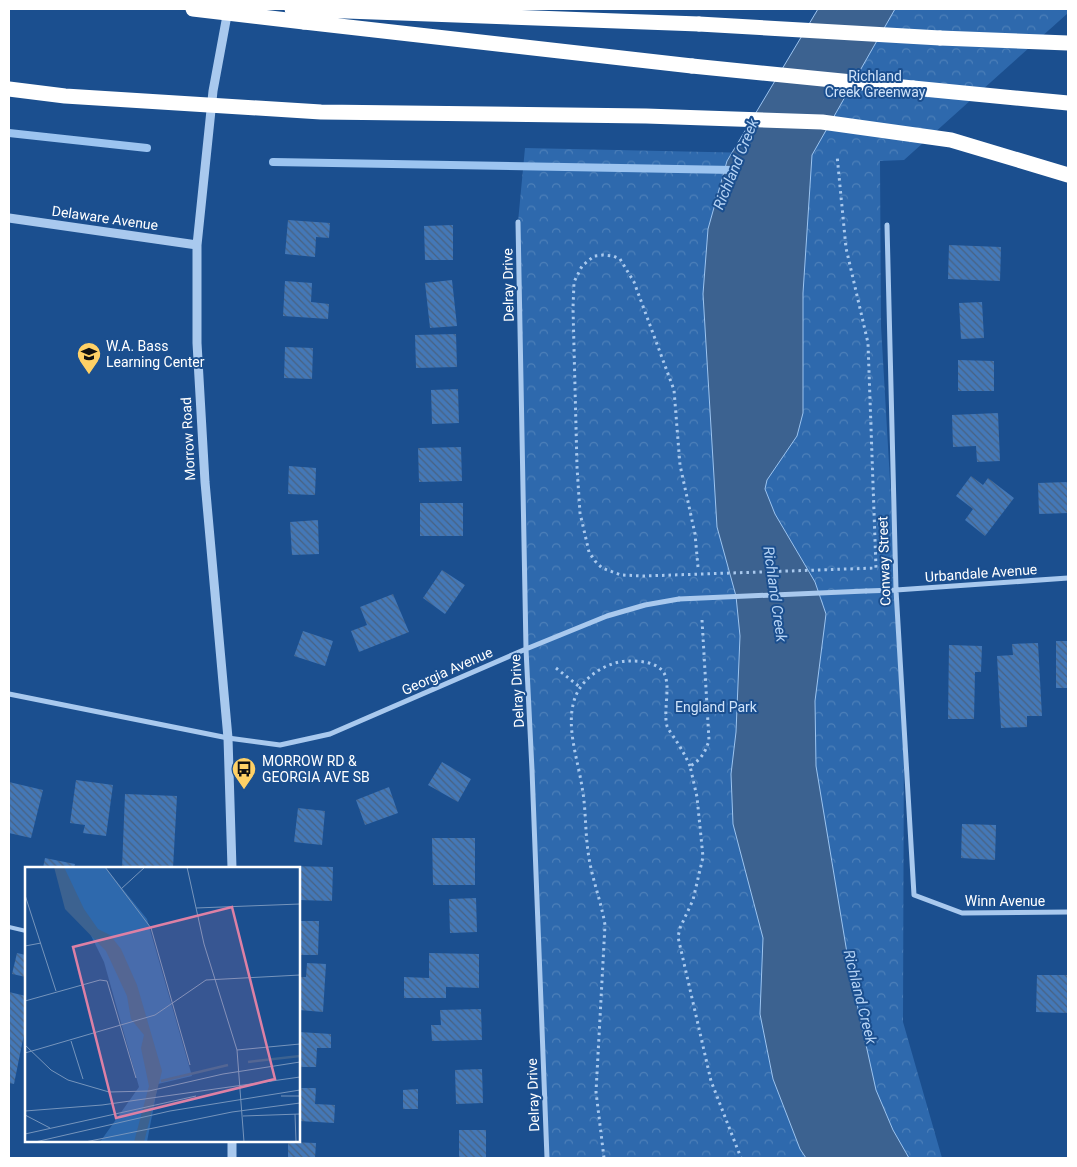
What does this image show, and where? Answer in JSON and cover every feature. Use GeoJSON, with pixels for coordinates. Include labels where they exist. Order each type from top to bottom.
{"type":"FeatureCollection","features":[{"type":"Feature","properties":{"kind":"highway"},"geometry":{"type":"LineString","coordinates":[[193,9],[699,24],[940,38],[1068,42]]}},
{"type":"Feature","properties":{"kind":"highway"},"geometry":{"type":"LineString","coordinates":[[301,13],[692,66],[1068,103]]}},
{"type":"Feature","properties":{"kind":"highway"},"geometry":{"type":"LineString","coordinates":[[9,89],[65,96],[321,112],[646,116],[822,122],[951,140],[1068,175]]}},
{"type":"Feature","properties":{"kind":"street","name":"Morrow Road"},"geometry":{"type":"LineString","coordinates":[[228,9],[213,91],[197,245],[196,343],[204,472],[228,738],[232,867]]}},
{"type":"Feature","properties":{"kind":"street","name":"Delaware Avenue"},"geometry":{"type":"LineString","coordinates":[[9,218],[197,245]]}},
{"type":"Feature","properties":{"kind":"street","name":"Delray Drive"},"geometry":{"type":"LineString","coordinates":[[518,222],[526,649],[547,1158]]}},
{"type":"Feature","properties":{"kind":"street","name":"Conway Street"},"geometry":{"type":"LineString","coordinates":[[887,225],[896,590],[914,895]]}},
{"type":"Feature","properties":{"kind":"street","name":"Urbandale Avenue"},"geometry":{"type":"LineString","coordinates":[[896,590],[1068,578]]}},
{"type":"Feature","properties":{"kind":"street","name":"Georgia Avenue"},"geometry":{"type":"LineString","coordinates":[[9,694],[228,738],[280,745],[330,734],[526,649],[626,610],[665,601],[896,590]]}},
{"type":"Feature","properties":{"kind":"street","name":"Winn Avenue"},"geometry":{"type":"LineString","coordinates":[[914,895],[962,913],[1068,912]]}},
{"type":"Feature","properties":{"kind":"street"},"geometry":{"type":"LineString","coordinates":[[232,1142],[232,1158]]}},
{"type":"Feature","properties":{"kind":"lane"},"geometry":{"type":"LineString","coordinates":[[9,927],[25,931]]}},
{"type":"Feature","properties":{"kind":"path"},"geometry":{"type":"LineString","coordinates":[[698,567],[695,534],[680,465],[674,390],[634,282],[620,259],[603,255],[594,256],[582,266],[574,282],[572,294],[580,513],[590,552],[595,562],[602,568],[621,575],[644,576],[876,568],[868,343],[846,248],[837,155]]}},
{"type":"Feature","properties":{"kind":"path"},"geometry":{"type":"LineString","coordinates":[[690,766],[702,756],[710,740],[702,620]]}},
{"type":"Feature","properties":{"kind":"path"},"geometry":{"type":"LineString","coordinates":[[604,1158],[596,1092],[605,925],[592,876],[584,798],[572,733],[572,712],[574,699],[590,676],[612,664],[624,661],[649,663],[658,667],[664,673],[667,683],[667,727],[690,766],[697,797],[703,857],[693,900],[680,928],[678,937],[711,1081],[741,1158]]}},
{"type":"Feature","properties":{"kind":"path"},"geometry":{"type":"LineString","coordinates":[[556,668],[581,688]]}},
{"type":"Feature","properties":{"kind":"green space","name":"England Park"},"geometry":{"type":"Polygon","coordinates":[[[822,9],[1068,9],[1068,13],[904,160],[880,161],[881,326],[904,721],[903,1022],[942,1158],[547,1158],[526,649],[518,222],[525,148],[754,153],[822,9]]]}},
{"type":"Feature","properties":{"kind":"water","name":"Richland Creek"},"geometry":{"type":"Polygon","coordinates":[[[818,9],[895,9],[812,155],[803,293],[803,413],[797,436],[767,480],[765,489],[775,514],[815,582],[826,614],[815,701],[816,766],[851,977],[876,1090],[893,1130],[909,1158],[806,1158],[800,1149],[773,1079],[760,1014],[763,938],[733,824],[731,774],[736,732],[740,636],[736,596],[717,527],[703,294],[708,229],[727,161],[818,9]]]}},
{"type":"Feature","properties":{"kind":"building"},"geometry":{"type":"Polygon","coordinates":[[[288,220],[330,223],[329,238],[316,237],[315,257],[285,254],[288,220]]]}},
{"type":"Feature","properties":{"kind":"building"},"geometry":{"type":"Polygon","coordinates":[[[453,225],[453,260],[425,260],[424,226],[453,225]]]}},
{"type":"Feature","properties":{"kind":"building"},"geometry":{"type":"Polygon","coordinates":[[[949,245],[1001,247],[1000,281],[948,279],[949,245]]]}},
{"type":"Feature","properties":{"kind":"building"},"geometry":{"type":"Polygon","coordinates":[[[452,280],[457,326],[430,328],[425,283],[452,280]]]}},
{"type":"Feature","properties":{"kind":"building"},"geometry":{"type":"Polygon","coordinates":[[[285,281],[312,283],[311,302],[329,304],[328,319],[283,316],[285,281]]]}},
{"type":"Feature","properties":{"kind":"building"},"geometry":{"type":"Polygon","coordinates":[[[982,302],[984,338],[961,339],[959,303],[982,302]]]}},
{"type":"Feature","properties":{"kind":"building"},"geometry":{"type":"Polygon","coordinates":[[[456,334],[457,367],[416,368],[415,335],[456,334]]]}},
{"type":"Feature","properties":{"kind":"building"},"geometry":{"type":"Polygon","coordinates":[[[285,347],[313,348],[312,379],[284,378],[285,347]]]}},
{"type":"Feature","properties":{"kind":"building"},"geometry":{"type":"Polygon","coordinates":[[[958,360],[994,361],[994,391],[958,391],[958,360]]]}},
{"type":"Feature","properties":{"kind":"building"},"geometry":{"type":"Polygon","coordinates":[[[458,389],[459,423],[432,424],[431,390],[458,389]]]}},
{"type":"Feature","properties":{"kind":"building"},"geometry":{"type":"Polygon","coordinates":[[[998,413],[1000,461],[977,462],[976,446],[953,447],[952,415],[998,413]]]}},
{"type":"Feature","properties":{"kind":"building"},"geometry":{"type":"Polygon","coordinates":[[[461,447],[462,481],[419,482],[418,448],[461,447]]]}},
{"type":"Feature","properties":{"kind":"building"},"geometry":{"type":"Polygon","coordinates":[[[289,466],[316,468],[315,495],[288,494],[289,466]]]}},
{"type":"Feature","properties":{"kind":"building"},"geometry":{"type":"Polygon","coordinates":[[[971,476],[983,485],[988,478],[1014,498],[985,536],[965,520],[973,509],[956,496],[971,476]]]}},
{"type":"Feature","properties":{"kind":"building"},"geometry":{"type":"Polygon","coordinates":[[[1068,482],[1068,513],[1039,514],[1038,483],[1068,482]]]}},
{"type":"Feature","properties":{"kind":"building"},"geometry":{"type":"Polygon","coordinates":[[[420,503],[463,503],[463,536],[420,536],[420,503]]]}},
{"type":"Feature","properties":{"kind":"building"},"geometry":{"type":"Polygon","coordinates":[[[318,520],[319,554],[292,555],[290,522],[318,520]]]}},
{"type":"Feature","properties":{"kind":"building"},"geometry":{"type":"Polygon","coordinates":[[[442,570],[465,585],[445,614],[423,598],[442,570]]]}},
{"type":"Feature","properties":{"kind":"building"},"geometry":{"type":"Polygon","coordinates":[[[393,594],[409,632],[359,652],[351,631],[367,625],[360,607],[393,594]]]}},
{"type":"Feature","properties":{"kind":"building"},"geometry":{"type":"Polygon","coordinates":[[[303,631],[333,641],[325,666],[294,656],[303,631]]]}},
{"type":"Feature","properties":{"kind":"building"},"geometry":{"type":"Polygon","coordinates":[[[1056,641],[1068,641],[1068,688],[1056,688],[1056,641]]]}},
{"type":"Feature","properties":{"kind":"building"},"geometry":{"type":"Polygon","coordinates":[[[1038,643],[1042,716],[1027,716],[1027,727],[1001,728],[997,656],[1013,655],[1012,644],[1038,643]]]}},
{"type":"Feature","properties":{"kind":"building"},"geometry":{"type":"Polygon","coordinates":[[[949,645],[982,646],[981,672],[975,672],[974,719],[948,719],[949,645]]]}},
{"type":"Feature","properties":{"kind":"building"},"geometry":{"type":"Polygon","coordinates":[[[442,762],[471,779],[458,802],[428,785],[442,762]]]}},
{"type":"Feature","properties":{"kind":"building"},"geometry":{"type":"Polygon","coordinates":[[[76,780],[113,785],[106,836],[83,833],[85,825],[70,823],[76,780]]]}},
{"type":"Feature","properties":{"kind":"building"},"geometry":{"type":"Polygon","coordinates":[[[9,782],[43,790],[31,838],[9,833],[9,782]]]}},
{"type":"Feature","properties":{"kind":"building"},"geometry":{"type":"Polygon","coordinates":[[[389,787],[398,813],[365,825],[356,800],[389,787]]]}},
{"type":"Feature","properties":{"kind":"building"},"geometry":{"type":"Polygon","coordinates":[[[125,794],[177,796],[173,867],[122,867],[125,794]]]}},
{"type":"Feature","properties":{"kind":"building"},"geometry":{"type":"Polygon","coordinates":[[[298,808],[325,811],[322,845],[294,842],[298,808]]]}},
{"type":"Feature","properties":{"kind":"building"},"geometry":{"type":"Polygon","coordinates":[[[962,824],[996,825],[995,860],[961,858],[962,824]]]}},
{"type":"Feature","properties":{"kind":"building"},"geometry":{"type":"Polygon","coordinates":[[[432,838],[475,838],[475,885],[433,885],[432,838]]]}},
{"type":"Feature","properties":{"kind":"building"},"geometry":{"type":"Polygon","coordinates":[[[45,858],[75,864],[74,867],[43,867],[45,858]]]}},
{"type":"Feature","properties":{"kind":"building"},"geometry":{"type":"Polygon","coordinates":[[[293,866],[333,867],[332,901],[300,900],[300,867],[293,866]]]}},
{"type":"Feature","properties":{"kind":"building"},"geometry":{"type":"Polygon","coordinates":[[[476,898],[477,932],[450,933],[449,899],[476,898]]]}},
{"type":"Feature","properties":{"kind":"building"},"geometry":{"type":"Polygon","coordinates":[[[300,921],[319,921],[318,955],[300,955],[300,921]]]}},
{"type":"Feature","properties":{"kind":"building"},"geometry":{"type":"Polygon","coordinates":[[[17,953],[25,955],[25,977],[12,974],[17,953]]]}},
{"type":"Feature","properties":{"kind":"building"},"geometry":{"type":"Polygon","coordinates":[[[429,953],[479,954],[479,988],[446,987],[446,998],[404,998],[404,977],[429,978],[429,953]]]}},
{"type":"Feature","properties":{"kind":"building"},"geometry":{"type":"Polygon","coordinates":[[[307,963],[326,964],[323,1012],[300,1010],[300,977],[306,977],[307,963]]]}},
{"type":"Feature","properties":{"kind":"building"},"geometry":{"type":"Polygon","coordinates":[[[1037,975],[1068,975],[1068,1013],[1036,1012],[1037,975]]]}},
{"type":"Feature","properties":{"kind":"building"},"geometry":{"type":"Polygon","coordinates":[[[9,992],[25,996],[25,1029],[14,1084],[9,1083],[9,992]]]}},
{"type":"Feature","properties":{"kind":"building"},"geometry":{"type":"Polygon","coordinates":[[[481,1009],[482,1040],[432,1041],[431,1025],[441,1025],[440,1010],[481,1009]]]}},
{"type":"Feature","properties":{"kind":"building"},"geometry":{"type":"Polygon","coordinates":[[[300,1032],[331,1034],[331,1048],[317,1048],[316,1067],[300,1067],[300,1032]]]}},
{"type":"Feature","properties":{"kind":"building"},"geometry":{"type":"Polygon","coordinates":[[[482,1069],[483,1103],[456,1104],[455,1070],[482,1069]]]}},
{"type":"Feature","properties":{"kind":"building"},"geometry":{"type":"Polygon","coordinates":[[[300,1088],[316,1088],[315,1104],[335,1105],[334,1123],[300,1121],[300,1088]]]}},
{"type":"Feature","properties":{"kind":"building"},"geometry":{"type":"Polygon","coordinates":[[[418,1089],[418,1109],[403,1109],[403,1090],[418,1089]]]}},
{"type":"Feature","properties":{"kind":"building"},"geometry":{"type":"Polygon","coordinates":[[[459,1130],[486,1130],[486,1158],[459,1158],[459,1130]]]}},
{"type":"Feature","properties":{"kind":"building"},"geometry":{"type":"Polygon","coordinates":[[[288,1142],[316,1143],[315,1158],[288,1158],[288,1142]]]}},
{"type":"Feature","properties":{"kind":"waterway"},"geometry":{"type":"LineString","coordinates":[[9,133],[147,148]]}},
{"type":"Feature","properties":{"kind":"waterway","name":"Richland Creek"},"geometry":{"type":"LineString","coordinates":[[273,162],[734,170]]}},
{"type":"Feature","properties":{"kind":"place","name":"W.A. Bass Learning Center"},"geometry":{"type":"Point","coordinates":[89,375]}},
{"type":"Feature","properties":{"kind":"place","name":"MORROW RD & GEORGIA AVE SB"},"geometry":{"type":"Point","coordinates":[244,790]}},
{"type":"Feature","properties":{"kind":"park label","name":"Richland Creek Greenway"},"geometry":{"type":"Point","coordinates":[875,84]}}]}
